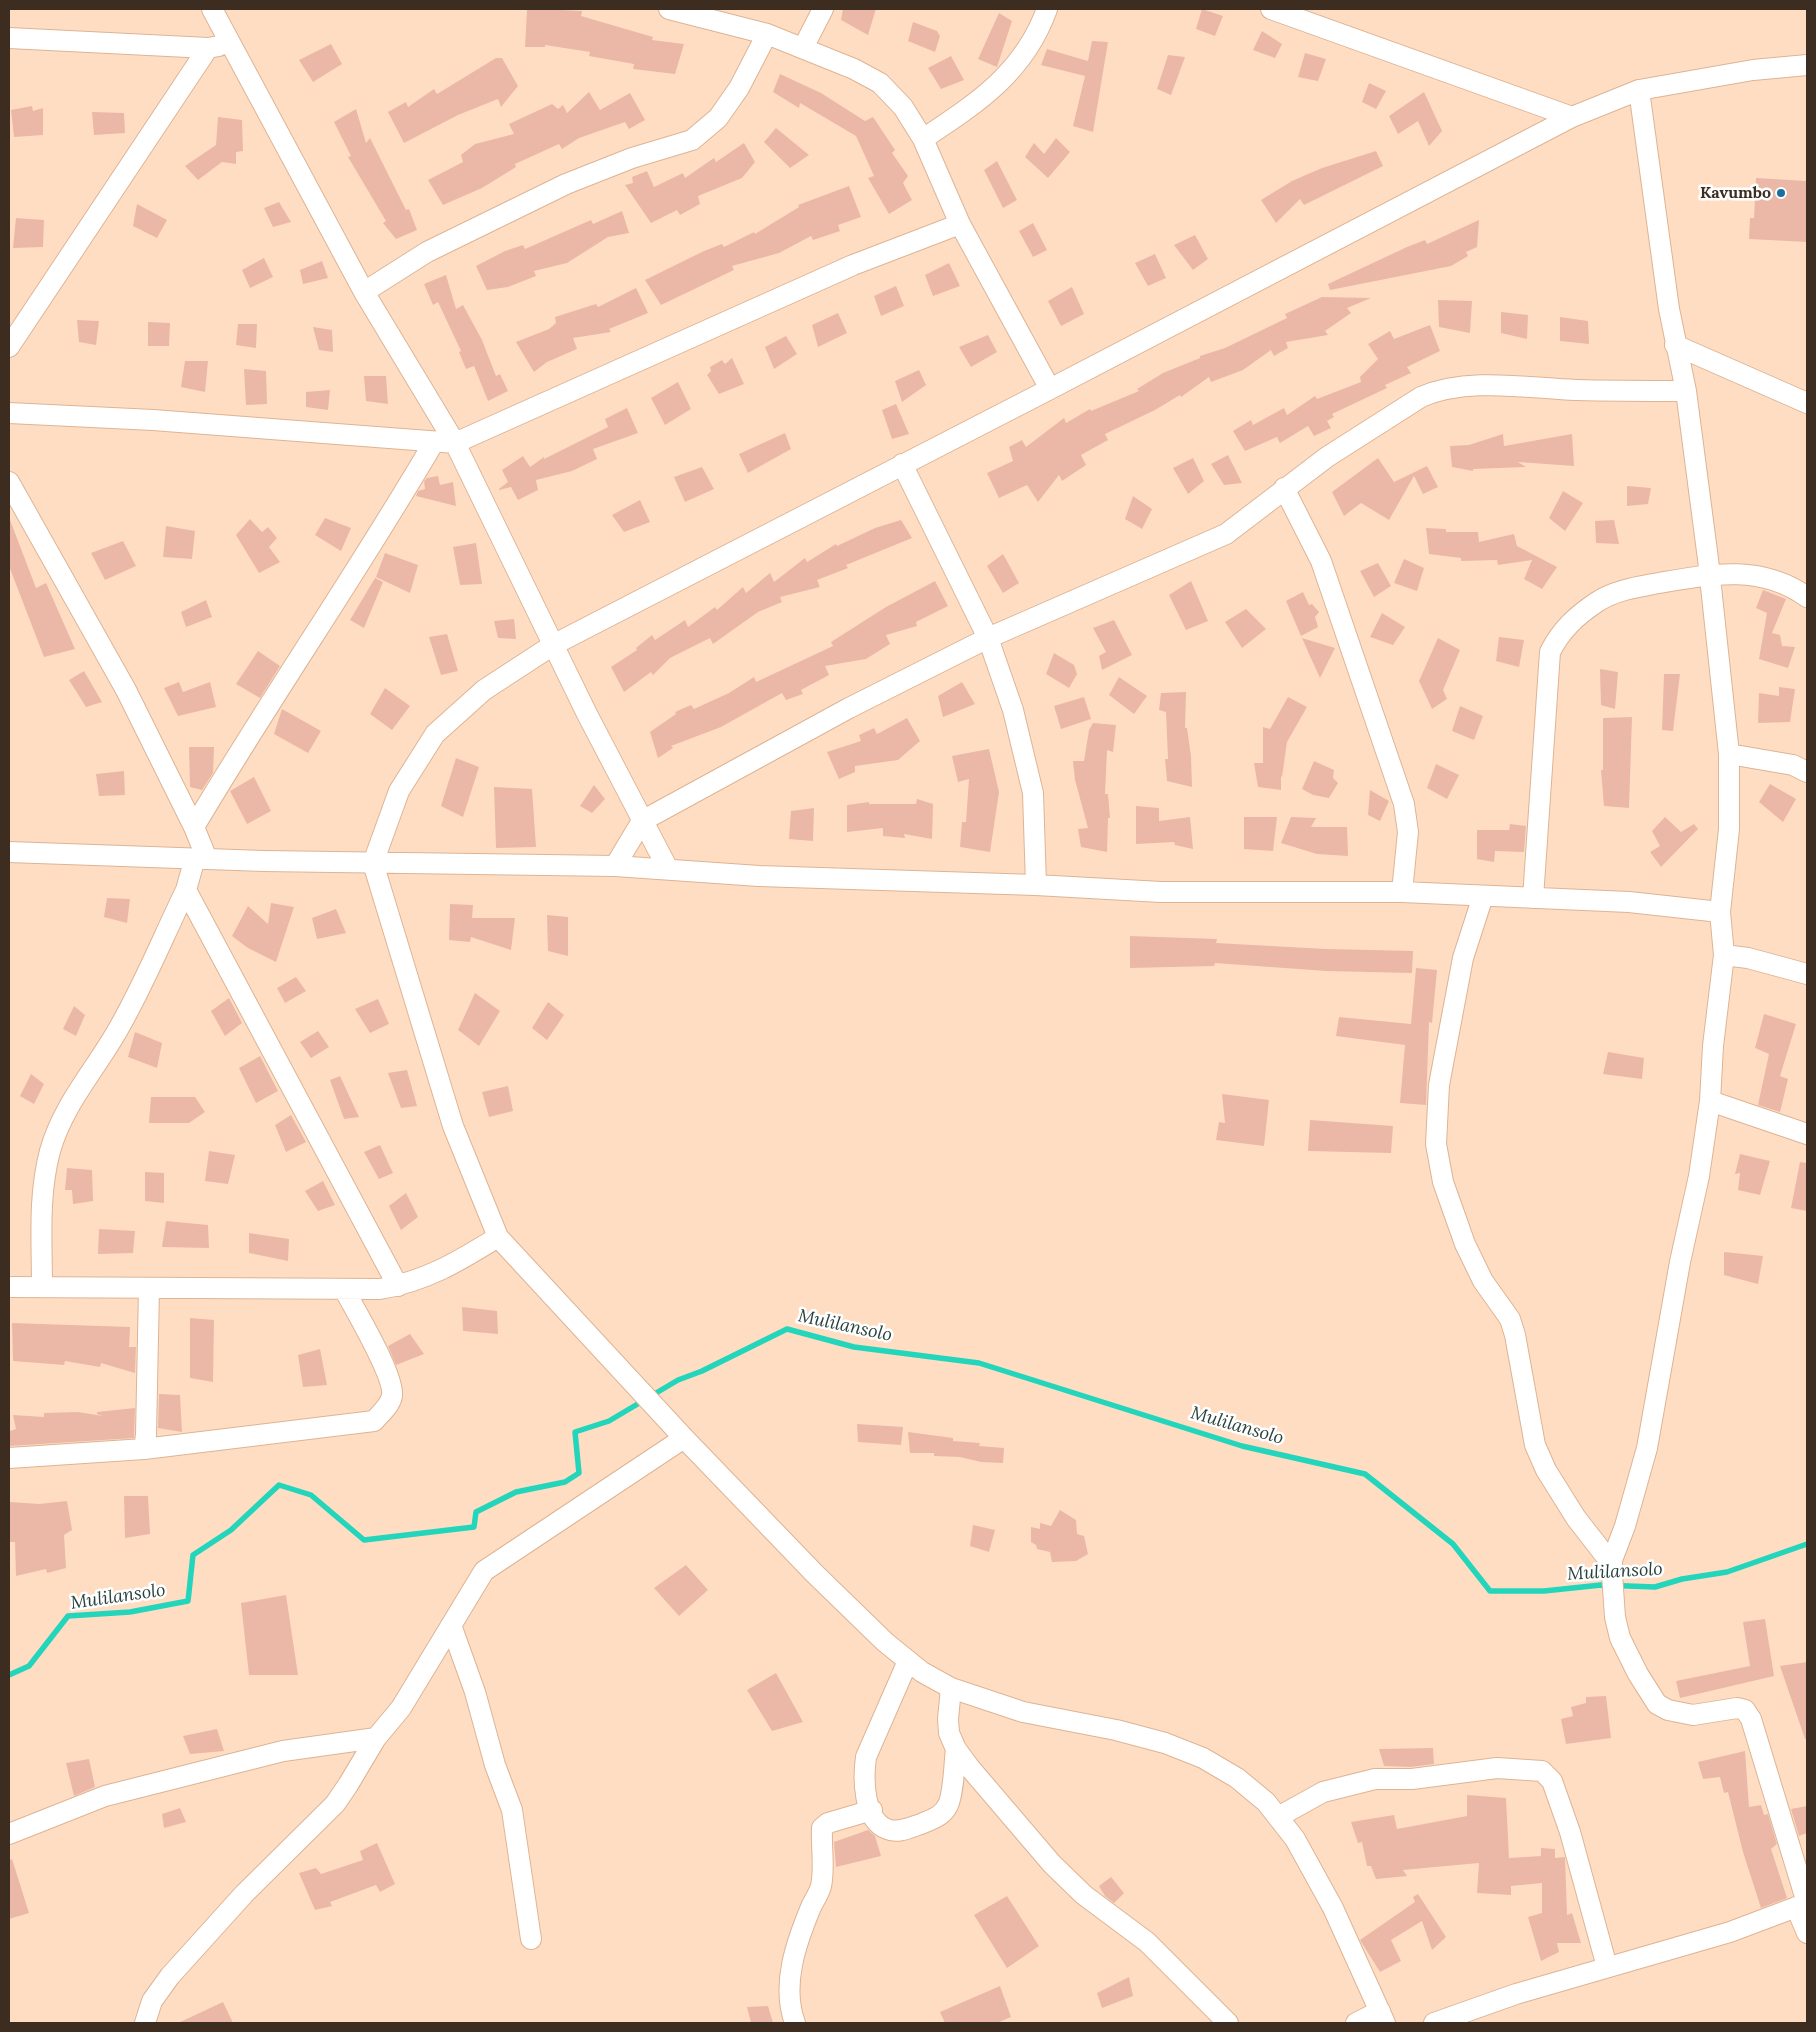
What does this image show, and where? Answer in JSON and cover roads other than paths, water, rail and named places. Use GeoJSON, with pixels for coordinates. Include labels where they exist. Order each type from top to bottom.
{"type":"FeatureCollection","features":[{"type":"Feature","properties":{"kind":"street"},"geometry":{"type":"LineString","coordinates":[[212,9],[364,292],[455,443],[553,645],[668,869]]}},
{"type":"Feature","properties":{"kind":"street"},"geometry":{"type":"LineString","coordinates":[[669,9],[767,34],[803,48],[880,84],[903,106],[922,139],[960,224],[1050,389]]}},
{"type":"Feature","properties":{"kind":"street"},"geometry":{"type":"LineString","coordinates":[[803,48],[823,9]]}},
{"type":"Feature","properties":{"kind":"street"},"geometry":{"type":"LineString","coordinates":[[922,139],[972,107],[997,86],[1025,54],[1047,9]]}},
{"type":"Feature","properties":{"kind":"street"},"geometry":{"type":"LineString","coordinates":[[1271,9],[1572,117]]}},
{"type":"Feature","properties":{"kind":"street"},"geometry":{"type":"LineString","coordinates":[[364,292],[427,252],[566,184],[632,158],[692,140],[718,118],[739,88],[767,34]]}},
{"type":"Feature","properties":{"kind":"street"},"geometry":{"type":"LineString","coordinates":[[9,38],[208,48],[230,43]]}},
{"type":"Feature","properties":{"kind":"street"},"geometry":{"type":"LineString","coordinates":[[9,347],[208,48]]}},
{"type":"Feature","properties":{"kind":"street"},"geometry":{"type":"LineString","coordinates":[[1356,2023],[1382,2017],[1333,1908],[1295,1839],[1266,1802],[1237,1778],[1203,1758],[1126,1733],[1023,1712],[951,1688],[922,1672],[885,1642],[815,1574],[684,1438],[498,1237],[453,1126],[373,863],[400,791],[435,734],[484,690],[553,645],[1572,117],[1639,90],[1753,70],[1807,65]]}},
{"type":"Feature","properties":{"kind":"street"},"geometry":{"type":"LineString","coordinates":[[1612,1575],[1646,1448],[1680,1262],[1699,1176],[1710,1101],[1712,1046],[1724,955],[1720,912],[1729,829],[1729,754],[1710,574],[1686,391],[1675,345],[1639,90]]}},
{"type":"Feature","properties":{"kind":"street"},"geometry":{"type":"LineString","coordinates":[[9,413],[153,420],[455,443],[853,265],[960,224]]}},
{"type":"Feature","properties":{"kind":"street"},"geometry":{"type":"LineString","coordinates":[[1675,345],[1807,403]]}},
{"type":"Feature","properties":{"kind":"street"},"geometry":{"type":"LineString","coordinates":[[616,866],[642,821],[849,708],[988,638],[1226,534],[1284,488],[1374,427],[1433,392],[1475,386],[1613,392],[1686,391]]}},
{"type":"Feature","properties":{"kind":"street"},"geometry":{"type":"LineString","coordinates":[[194,827],[252,730],[393,512],[434,442]]}},
{"type":"Feature","properties":{"kind":"street"},"geometry":{"type":"LineString","coordinates":[[902,464],[988,638],[1012,710],[1033,793],[1036,885]]}},
{"type":"Feature","properties":{"kind":"street"},"geometry":{"type":"LineString","coordinates":[[9,482],[126,690],[194,827],[201,858],[120,1026],[67,1109],[58,1128],[50,1152],[41,1200],[42,1287]]}},
{"type":"Feature","properties":{"kind":"street"},"geometry":{"type":"LineString","coordinates":[[1284,488],[1321,561],[1404,804],[1408,832],[1402,892]]}},
{"type":"Feature","properties":{"kind":"street"},"geometry":{"type":"LineString","coordinates":[[1533,898],[1550,652],[1559,635],[1572,621],[1598,601],[1623,590],[1710,574],[1751,575],[1770,580],[1807,597]]}},
{"type":"Feature","properties":{"kind":"street"},"geometry":{"type":"LineString","coordinates":[[1729,754],[1793,765],[1807,772]]}},
{"type":"Feature","properties":{"kind":"street"},"geometry":{"type":"LineString","coordinates":[[9,852],[373,863],[616,866],[759,876],[1036,885],[1161,892],[1402,892],[1630,902],[1720,912]]}},
{"type":"Feature","properties":{"kind":"street"},"geometry":{"type":"LineString","coordinates":[[186,890],[398,1286]]}},
{"type":"Feature","properties":{"kind":"street"},"geometry":{"type":"LineString","coordinates":[[1483,896],[1463,958],[1439,1085],[1436,1144],[1443,1182],[1465,1244],[1483,1282],[1510,1319],[1515,1335],[1535,1445],[1546,1470],[1576,1518],[1604,1554],[1612,1575],[1615,1617],[1620,1638],[1638,1674],[1657,1704],[1668,1710],[1693,1715],[1737,1708],[1745,1710],[1751,1719],[1803,1904],[1807,1933]]}},
{"type":"Feature","properties":{"kind":"street"},"geometry":{"type":"LineString","coordinates":[[1724,955],[1748,958],[1807,974]]}},
{"type":"Feature","properties":{"kind":"street"},"geometry":{"type":"LineString","coordinates":[[1710,1101],[1807,1134]]}},
{"type":"Feature","properties":{"kind":"street"},"geometry":{"type":"LineString","coordinates":[[9,1287],[344,1289],[398,1286],[446,1270],[498,1237]]}},
{"type":"Feature","properties":{"kind":"street"},"geometry":{"type":"LineString","coordinates":[[144,1449],[149,1288]]}},
{"type":"Feature","properties":{"kind":"street"},"geometry":{"type":"LineString","coordinates":[[9,1458],[144,1449],[374,1421],[384,1411],[392,1396],[390,1378],[344,1289]]}},
{"type":"Feature","properties":{"kind":"street"},"geometry":{"type":"LineString","coordinates":[[145,2023],[147,2010],[159,1990],[244,1894],[335,1804],[348,1786],[376,1738],[401,1708],[484,1571],[684,1438]]}},
{"type":"Feature","properties":{"kind":"street"},"geometry":{"type":"LineString","coordinates":[[451,1625],[475,1692],[495,1765],[512,1810],[531,1938]]}},
{"type":"Feature","properties":{"kind":"street"},"geometry":{"type":"LineString","coordinates":[[908,1661],[866,1757],[864,1782],[866,1799],[877,1822],[888,1830],[902,1830],[940,1817],[949,1804],[956,1749]]}},
{"type":"Feature","properties":{"kind":"street"},"geometry":{"type":"LineString","coordinates":[[951,1688],[948,1719],[949,1734],[956,1749],[1052,1864],[1084,1895],[1146,1942],[1180,1973],[1228,2023]]}},
{"type":"Feature","properties":{"kind":"street"},"geometry":{"type":"LineString","coordinates":[[9,1834],[105,1796],[283,1751],[376,1738]]}},
{"type":"Feature","properties":{"kind":"street"},"geometry":{"type":"LineString","coordinates":[[1278,1817],[1322,1792],[1375,1779],[1412,1779],[1498,1768],[1542,1771],[1552,1781],[1570,1832],[1607,1967]]}},
{"type":"Feature","properties":{"kind":"street"},"geometry":{"type":"LineString","coordinates":[[795,2023],[789,1997],[790,1972],[811,1906],[820,1890],[823,1876],[822,1828],[828,1823],[872,1810]]}},
{"type":"Feature","properties":{"kind":"street"},"geometry":{"type":"LineString","coordinates":[[1434,2023],[1516,1994],[1730,1932],[1803,1904]]}},
{"type":"Feature","properties":{"kind":"waterway","name":"Mulilansolo"},"geometry":{"type":"LineString","coordinates":[[9,1675],[29,1666],[68,1616],[130,1612],[188,1601],[193,1555],[231,1530],[279,1485],[311,1495],[364,1540],[474,1527],[476,1512],[516,1492],[565,1482],[579,1473],[575,1432],[609,1421],[678,1380],[702,1371],[787,1329],[854,1347],[979,1363],[1242,1446],[1365,1474],[1453,1544],[1490,1591],[1544,1591],[1601,1585],[1655,1587],[1682,1579],[1727,1572],[1807,1544]]}},
{"type":"Feature","properties":{"kind":"place","name":"Kavumbo"},"geometry":{"type":"Point","coordinates":[1781,193]}}]}
